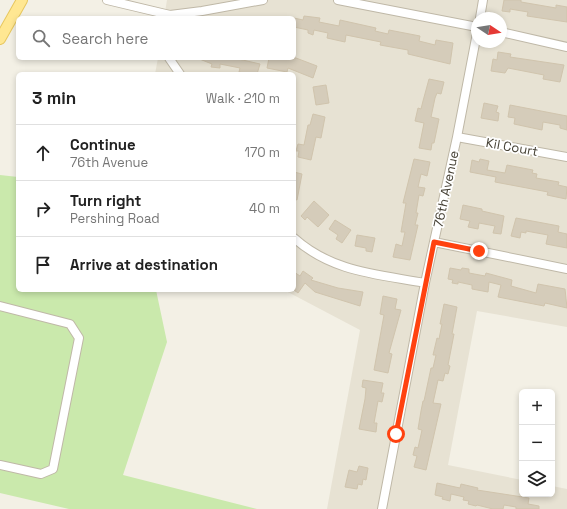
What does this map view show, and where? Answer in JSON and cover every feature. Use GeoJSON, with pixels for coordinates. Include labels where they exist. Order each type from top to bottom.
{"type":"FeatureCollection","features":[{"type":"Feature","properties":{"kind":"main road"},"geometry":{"type":"LineString","coordinates":[[0,39],[22,0]]}},
{"type":"Feature","properties":{"kind":"street"},"geometry":{"type":"LineString","coordinates":[[107,0],[169,16],[263,0]]}},
{"type":"Feature","properties":{"kind":"street"},"geometry":{"type":"LineString","coordinates":[[338,0],[471,26]]}},
{"type":"Feature","properties":{"kind":"street"},"geometry":{"type":"LineString","coordinates":[[481,12],[483,0]]}},
{"type":"Feature","properties":{"kind":"street"},"geometry":{"type":"LineString","coordinates":[[507,33],[567,46]]}},
{"type":"Feature","properties":{"kind":"street","name":"76th Avenue"},"geometry":{"type":"LineString","coordinates":[[382,509],[425,283],[457,137],[474,48]]}},
{"type":"Feature","properties":{"kind":"street"},"geometry":{"type":"LineString","coordinates":[[170,60],[179,72]]}},
{"type":"Feature","properties":{"kind":"street","name":"Kil Court"},"geometry":{"type":"LineString","coordinates":[[457,137],[567,157]]}},
{"type":"Feature","properties":{"kind":"street"},"geometry":{"type":"LineString","coordinates":[[296,240],[308,250],[328,261],[352,270],[425,283]]}},
{"type":"Feature","properties":{"kind":"street"},"geometry":{"type":"LineString","coordinates":[[434,242],[567,269]]}},
{"type":"Feature","properties":{"kind":"street"},"geometry":{"type":"LineString","coordinates":[[0,306],[70,324],[79,338],[53,469],[42,474],[0,465]]}},
{"type":"Feature","properties":{"kind":"shaded area"},"geometry":{"type":"Polygon","coordinates":[[[167,0],[567,0],[567,327],[477,311],[448,465],[519,479],[519,497],[555,497],[555,487],[567,489],[567,509],[327,509],[360,330],[288,292],[296,292],[296,72],[155,72],[158,60],[296,60],[296,16],[164,16],[167,0]]]}},
{"type":"Feature","properties":{"kind":"green space"},"geometry":{"type":"Polygon","coordinates":[[[0,175],[16,177],[16,292],[156,292],[167,342],[123,475],[257,509],[69,509],[0,493],[0,175]]]}},
{"type":"Feature","properties":{"kind":"building"},"geometry":{"type":"Polygon","coordinates":[[[504,0],[521,0],[521,2],[556,8],[556,5],[567,7],[567,22],[527,16],[528,12],[510,9],[510,12],[502,11],[504,0]]]}},
{"type":"Feature","properties":{"kind":"building"},"geometry":{"type":"Polygon","coordinates":[[[304,16],[320,18],[319,22],[339,26],[340,20],[376,28],[375,31],[388,34],[389,30],[420,36],[419,41],[435,45],[436,40],[453,43],[450,64],[408,54],[408,50],[380,45],[381,42],[346,35],[345,42],[327,38],[328,33],[314,30],[313,35],[308,33],[308,30],[296,27],[296,18],[303,20],[304,16]]]}},
{"type":"Feature","properties":{"kind":"building"},"geometry":{"type":"Polygon","coordinates":[[[498,52],[511,54],[510,57],[564,65],[560,82],[543,79],[544,75],[508,68],[505,73],[491,71],[493,59],[497,60],[498,52]]]}},
{"type":"Feature","properties":{"kind":"building"},"geometry":{"type":"Polygon","coordinates":[[[296,58],[317,66],[313,78],[288,68],[287,72],[267,68],[269,60],[296,60],[296,58]]]}},
{"type":"Feature","properties":{"kind":"building"},"geometry":{"type":"Polygon","coordinates":[[[202,60],[243,60],[260,64],[258,72],[239,72],[240,68],[220,64],[220,68],[211,67],[212,64],[202,60]]]}},
{"type":"Feature","properties":{"kind":"building"},"geometry":{"type":"Polygon","coordinates":[[[429,79],[444,82],[441,94],[437,93],[435,98],[431,117],[439,119],[431,150],[419,148],[424,123],[415,121],[418,108],[421,109],[429,79]]]}},
{"type":"Feature","properties":{"kind":"building"},"geometry":{"type":"Polygon","coordinates":[[[326,85],[329,103],[316,105],[313,87],[326,85]]]}},
{"type":"Feature","properties":{"kind":"building"},"geometry":{"type":"Polygon","coordinates":[[[484,103],[498,106],[496,112],[499,113],[498,121],[481,118],[484,103]]]}},
{"type":"Feature","properties":{"kind":"building"},"geometry":{"type":"Polygon","coordinates":[[[510,105],[567,116],[567,130],[560,128],[560,125],[543,122],[542,130],[514,124],[515,118],[508,117],[510,105]]]}},
{"type":"Feature","properties":{"kind":"building"},"geometry":{"type":"Polygon","coordinates":[[[313,114],[325,117],[321,138],[316,137],[311,160],[298,157],[299,151],[296,151],[298,144],[304,145],[308,125],[310,125],[313,114]]]}},
{"type":"Feature","properties":{"kind":"building"},"geometry":{"type":"Polygon","coordinates":[[[414,159],[430,162],[427,176],[421,174],[418,187],[425,188],[423,196],[419,195],[416,213],[418,213],[415,225],[418,225],[410,260],[393,257],[396,244],[402,246],[405,232],[401,232],[406,203],[403,203],[414,159]]]}},
{"type":"Feature","properties":{"kind":"building"},"geometry":{"type":"Polygon","coordinates":[[[480,159],[489,161],[487,170],[505,173],[507,165],[533,170],[532,173],[537,174],[536,178],[559,182],[558,185],[567,187],[566,199],[547,195],[548,192],[495,182],[496,177],[470,172],[472,160],[479,162],[480,159]]]}},
{"type":"Feature","properties":{"kind":"building"},"geometry":{"type":"Polygon","coordinates":[[[296,172],[302,174],[296,200],[296,172]]]}},
{"type":"Feature","properties":{"kind":"building"},"geometry":{"type":"Polygon","coordinates":[[[314,201],[329,215],[318,227],[307,217],[305,220],[301,216],[314,201]]]}},
{"type":"Feature","properties":{"kind":"building"},"geometry":{"type":"Polygon","coordinates":[[[463,205],[504,216],[501,234],[493,233],[495,226],[479,223],[478,229],[468,227],[470,221],[460,219],[463,205]]]}},
{"type":"Feature","properties":{"kind":"building"},"geometry":{"type":"Polygon","coordinates":[[[516,218],[559,226],[558,232],[567,234],[567,248],[546,244],[548,235],[526,231],[526,233],[521,232],[520,238],[511,236],[516,218]]]}},
{"type":"Feature","properties":{"kind":"building"},"geometry":{"type":"Polygon","coordinates":[[[335,220],[351,230],[342,243],[336,239],[338,235],[329,229],[335,220]]]}},
{"type":"Feature","properties":{"kind":"building"},"geometry":{"type":"Polygon","coordinates":[[[357,235],[375,238],[372,252],[366,251],[366,248],[355,246],[357,235]]]}},
{"type":"Feature","properties":{"kind":"building"},"geometry":{"type":"Polygon","coordinates":[[[450,268],[461,270],[462,268],[469,269],[469,273],[485,276],[486,273],[512,280],[511,286],[536,293],[538,284],[565,289],[567,308],[545,303],[544,306],[498,297],[501,285],[489,282],[488,292],[472,289],[472,285],[458,282],[458,284],[452,283],[453,280],[448,279],[450,268]]]}},
{"type":"Feature","properties":{"kind":"building"},"geometry":{"type":"Polygon","coordinates":[[[303,271],[313,278],[311,280],[338,288],[363,292],[360,306],[315,292],[305,283],[298,293],[296,292],[296,273],[300,276],[303,271]]]}},
{"type":"Feature","properties":{"kind":"building"},"geometry":{"type":"Polygon","coordinates":[[[383,296],[397,299],[395,309],[401,310],[389,353],[392,354],[388,373],[374,370],[384,315],[380,314],[383,296]]]}},
{"type":"Feature","properties":{"kind":"building"},"geometry":{"type":"Polygon","coordinates":[[[444,304],[457,307],[452,334],[454,334],[448,365],[450,366],[448,374],[445,373],[443,381],[438,380],[433,403],[441,404],[426,470],[414,467],[417,456],[413,455],[415,447],[418,448],[422,430],[418,429],[421,411],[431,368],[433,368],[436,355],[433,355],[437,338],[439,339],[444,304]]]}},
{"type":"Feature","properties":{"kind":"building"},"geometry":{"type":"Polygon","coordinates":[[[363,380],[383,383],[381,393],[384,393],[382,402],[378,401],[374,423],[377,423],[376,432],[359,429],[366,388],[362,387],[363,380]]]}},
{"type":"Feature","properties":{"kind":"building"},"geometry":{"type":"Polygon","coordinates":[[[359,466],[368,468],[366,480],[363,479],[362,485],[358,484],[357,489],[345,487],[349,470],[357,472],[359,466]]]}},
{"type":"Feature","properties":{"kind":"building"},"geometry":{"type":"Polygon","coordinates":[[[437,483],[460,488],[461,484],[478,488],[477,490],[529,498],[528,504],[539,506],[539,509],[516,509],[516,507],[504,505],[503,509],[493,509],[468,504],[469,501],[463,500],[464,497],[451,494],[450,501],[435,495],[437,483]]]}},
{"type":"Feature","properties":{"kind":"route"},"geometry":{"type":"LineString","coordinates":[[396,434],[434,242],[479,251]]}}]}
